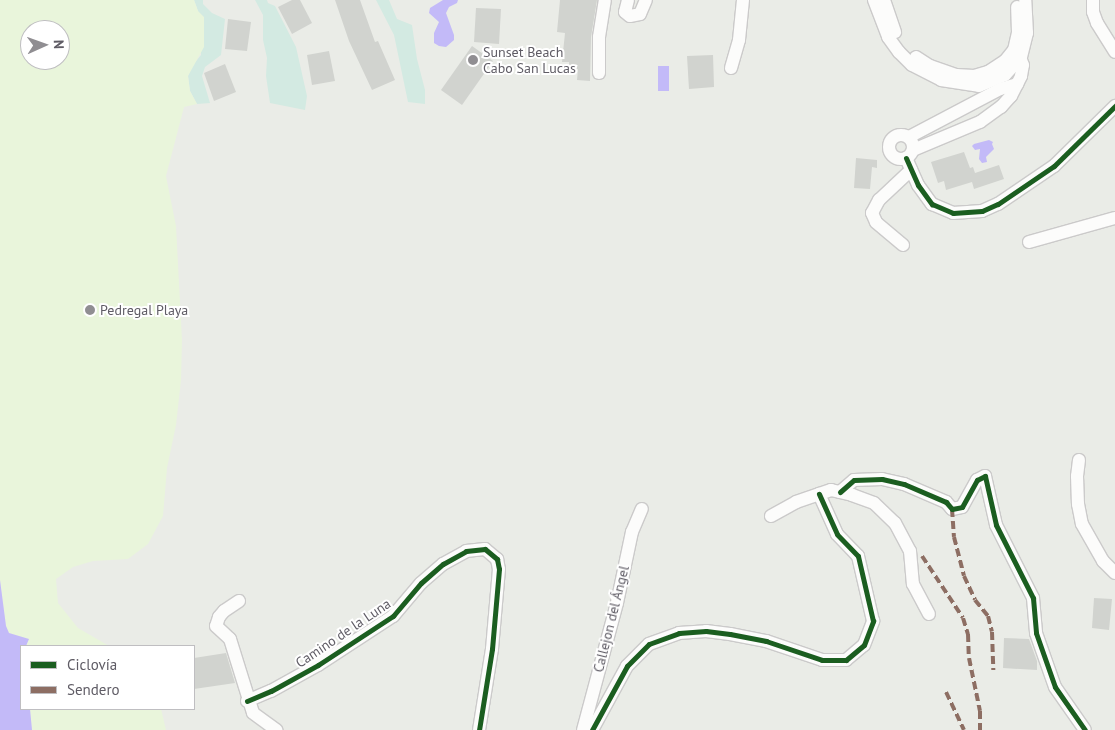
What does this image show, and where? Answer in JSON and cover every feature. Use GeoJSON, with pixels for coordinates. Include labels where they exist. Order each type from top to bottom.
{"type":"FeatureCollection","features":[{"type":"Feature","properties":{"kind":"street"},"geometry":{"type":"LineString","coordinates":[[599,73],[599,37],[605,0]]}},
{"type":"Feature","properties":{"kind":"street"},"geometry":{"type":"LineString","coordinates":[[628,0],[625,12],[630,16],[640,14],[646,0]]}},
{"type":"Feature","properties":{"kind":"street"},"geometry":{"type":"LineString","coordinates":[[731,68],[739,40],[743,0]]}},
{"type":"Feature","properties":{"kind":"street"},"geometry":{"type":"LineString","coordinates":[[874,0],[883,26],[902,49],[912,65],[935,78],[952,83],[979,86],[1005,75],[1017,53],[1027,33],[1025,0]]}},
{"type":"Feature","properties":{"kind":"street"},"geometry":{"type":"LineString","coordinates":[[884,0],[889,20],[902,49]]}},
{"type":"Feature","properties":{"kind":"street"},"geometry":{"type":"LineString","coordinates":[[909,148],[980,122],[1006,102],[1022,72],[1017,53],[1016,0]]}},
{"type":"Feature","properties":{"kind":"street"},"geometry":{"type":"LineString","coordinates":[[1093,0],[1095,18],[1115,52]]}},
{"type":"Feature","properties":{"kind":"street"},"geometry":{"type":"LineString","coordinates":[[909,148],[1000,89],[1017,84]]}},
{"type":"Feature","properties":{"kind":"street"},"geometry":{"type":"LineString","coordinates":[[909,148],[911,170],[925,196],[938,208],[963,214],[982,211],[998,204],[1054,166],[1115,106]]}},
{"type":"Feature","properties":{"kind":"street"},"geometry":{"type":"LineString","coordinates":[[903,245],[876,222],[872,213],[879,200],[911,170]]}},
{"type":"Feature","properties":{"kind":"street"},"geometry":{"type":"LineString","coordinates":[[1029,242],[1115,218]]}},
{"type":"Feature","properties":{"kind":"street"},"geometry":{"type":"LineString","coordinates":[[1079,460],[1077,476],[1078,504],[1082,524],[1103,561],[1115,573]]}},
{"type":"Feature","properties":{"kind":"street"},"geometry":{"type":"LineString","coordinates":[[840,492],[854,480],[882,478],[904,484],[946,502],[952,509],[962,507],[977,480],[985,476],[996,525],[1032,594],[1036,633],[1055,687],[1085,730]]}},
{"type":"Feature","properties":{"kind":"street"},"geometry":{"type":"LineString","coordinates":[[771,516],[796,502],[831,490],[874,503],[895,523],[910,551],[913,584],[929,614]]}},
{"type":"Feature","properties":{"kind":"street"},"geometry":{"type":"LineString","coordinates":[[592,730],[627,666],[649,644],[679,632],[706,631],[766,641],[822,660],[846,660],[864,645],[873,621],[858,556],[837,534],[819,494]]}},
{"type":"Feature","properties":{"kind":"street","name":"Callejon del Ángel"},"geometry":{"type":"LineString","coordinates":[[583,730],[617,603],[632,532],[642,509]]}},
{"type":"Feature","properties":{"kind":"street","name":"Camino de la Luna"},"geometry":{"type":"LineString","coordinates":[[248,701],[271,691],[318,665],[393,616],[421,583],[443,564],[466,552],[485,549],[497,559],[499,569],[492,649],[479,730]]}},
{"type":"Feature","properties":{"kind":"street"},"geometry":{"type":"LineString","coordinates":[[240,601],[224,611],[216,624],[227,634],[234,647],[253,713],[276,730]]}},
{"type":"Feature","properties":{"kind":"shaded area"},"geometry":{"type":"Polygon","coordinates":[[[194,0],[203,0],[203,4],[212,13],[225,19],[221,55],[205,67],[202,76],[210,103],[197,104],[190,91],[188,76],[192,66],[201,55],[198,11],[194,0]]]}},
{"type":"Feature","properties":{"kind":"shaded area"},"geometry":{"type":"Polygon","coordinates":[[[255,0],[267,0],[268,3],[275,6],[296,47],[307,96],[305,110],[270,103],[266,76],[267,58],[263,40],[263,15],[255,0]]]}},
{"type":"Feature","properties":{"kind":"shaded area"},"geometry":{"type":"Polygon","coordinates":[[[376,0],[389,0],[397,19],[412,25],[417,59],[425,90],[425,104],[408,102],[394,35],[376,0]]]}},
{"type":"Feature","properties":{"kind":"shaded area"},"geometry":{"type":"Polygon","coordinates":[[[443,0],[458,0],[457,3],[449,7],[446,13],[454,40],[446,47],[434,43],[434,33],[439,22],[429,13],[430,8],[443,0]]]}},
{"type":"Feature","properties":{"kind":"shaded area"},"geometry":{"type":"Polygon","coordinates":[[[658,66],[669,66],[669,91],[658,91],[658,66]]]}},
{"type":"Feature","properties":{"kind":"shaded area"},"geometry":{"type":"Polygon","coordinates":[[[989,140],[993,142],[994,149],[986,157],[987,162],[982,163],[979,159],[980,149],[975,150],[972,146],[989,140]]]}},
{"type":"Feature","properties":{"kind":"shaded area"},"geometry":{"type":"Polygon","coordinates":[[[0,580],[6,626],[9,633],[29,639],[26,645],[20,645],[20,710],[30,710],[32,730],[0,730],[0,580]]]}},
{"type":"Feature","properties":{"kind":"sand","name":"Pedregal Playa"},"geometry":{"type":"Polygon","coordinates":[[[0,0],[194,0],[198,11],[204,17],[204,47],[188,76],[190,91],[197,104],[184,107],[166,176],[176,226],[182,340],[181,380],[176,425],[167,468],[163,516],[148,544],[128,559],[93,561],[73,567],[56,579],[58,603],[78,628],[107,645],[26,645],[28,639],[9,633],[6,626],[0,580],[0,0]]]}},
{"type":"Feature","properties":{"kind":"sand"},"geometry":{"type":"Polygon","coordinates":[[[30,710],[161,710],[166,730],[32,730],[30,710]]]}},
{"type":"Feature","properties":{"kind":"building"},"geometry":{"type":"Polygon","coordinates":[[[292,0],[300,0],[312,23],[292,34],[278,7],[292,0]]]}},
{"type":"Feature","properties":{"kind":"building"},"geometry":{"type":"Polygon","coordinates":[[[335,0],[360,0],[375,42],[378,41],[395,80],[372,90],[349,41],[335,0]]]}},
{"type":"Feature","properties":{"kind":"building"},"geometry":{"type":"Polygon","coordinates":[[[560,0],[597,0],[591,37],[590,81],[577,80],[578,69],[569,68],[569,62],[562,62],[565,33],[557,32],[560,0]]]}},
{"type":"Feature","properties":{"kind":"building"},"geometry":{"type":"Polygon","coordinates":[[[476,8],[501,9],[499,44],[474,42],[476,8]]]}},
{"type":"Feature","properties":{"kind":"building"},"geometry":{"type":"Polygon","coordinates":[[[228,19],[251,22],[247,51],[225,49],[228,19]]]}},
{"type":"Feature","properties":{"kind":"building"},"geometry":{"type":"Polygon","coordinates":[[[472,46],[493,61],[462,105],[441,90],[472,46]]]}},
{"type":"Feature","properties":{"kind":"building"},"geometry":{"type":"Polygon","coordinates":[[[329,51],[335,81],[312,85],[307,55],[329,51]]]}},
{"type":"Feature","properties":{"kind":"building"},"geometry":{"type":"Polygon","coordinates":[[[713,55],[714,87],[689,89],[687,56],[713,55]]]}},
{"type":"Feature","properties":{"kind":"building"},"geometry":{"type":"Polygon","coordinates":[[[225,64],[236,92],[214,101],[204,73],[225,64]]]}},
{"type":"Feature","properties":{"kind":"building"},"geometry":{"type":"Polygon","coordinates":[[[964,152],[970,168],[973,167],[975,173],[999,165],[1004,179],[974,189],[972,182],[946,190],[944,181],[938,183],[931,162],[964,152]]]}},
{"type":"Feature","properties":{"kind":"building"},"geometry":{"type":"Polygon","coordinates":[[[856,158],[877,160],[877,168],[872,167],[870,189],[854,188],[856,158]]]}},
{"type":"Feature","properties":{"kind":"building"},"geometry":{"type":"Polygon","coordinates":[[[1094,598],[1112,599],[1109,630],[1092,628],[1094,598]]]}},
{"type":"Feature","properties":{"kind":"building"},"geometry":{"type":"Polygon","coordinates":[[[1004,638],[1029,639],[1037,661],[1037,670],[1003,668],[1004,638]]]}},
{"type":"Feature","properties":{"kind":"building"},"geometry":{"type":"Polygon","coordinates":[[[226,653],[235,683],[195,689],[195,658],[226,653]]]}},
{"type":"Feature","properties":{"kind":"marked path"},"geometry":{"type":"LineString","coordinates":[[952,509],[954,537],[964,576],[975,600],[988,616],[992,632],[993,670]]}},
{"type":"Feature","properties":{"kind":"marked path"},"geometry":{"type":"LineString","coordinates":[[922,556],[963,618],[968,634],[969,658],[980,711],[980,730]]}},
{"type":"Feature","properties":{"kind":"marked path"},"geometry":{"type":"LineString","coordinates":[[946,692],[964,730]]}},
{"type":"Feature","properties":{"kind":"cycle path"},"geometry":{"type":"LineString","coordinates":[[906,158],[918,185],[932,204],[953,213],[982,211],[998,204],[1054,166],[1115,106]]}},
{"type":"Feature","properties":{"kind":"cycle path"},"geometry":{"type":"LineString","coordinates":[[840,492],[854,480],[882,479],[904,484],[946,502],[952,509],[962,507],[977,480],[985,476],[996,525],[1033,598],[1036,633],[1055,687],[1085,730]]}},
{"type":"Feature","properties":{"kind":"cycle path"},"geometry":{"type":"LineString","coordinates":[[592,730],[627,666],[649,644],[679,633],[706,631],[730,634],[766,641],[822,660],[846,660],[864,645],[873,621],[858,556],[837,534],[819,494]]}},
{"type":"Feature","properties":{"kind":"cycle path"},"geometry":{"type":"LineString","coordinates":[[247,701],[271,691],[318,665],[393,616],[421,583],[443,564],[466,551],[485,549],[497,559],[499,569],[492,649],[479,730]]}},
{"type":"Feature","properties":{"kind":"place","name":"Sunset Beach Cabo San Lucas"},"geometry":{"type":"Point","coordinates":[473,60]}},
{"type":"Feature","properties":{"kind":"place","name":"Pedregal Playa"},"geometry":{"type":"Point","coordinates":[90,310]}}]}
